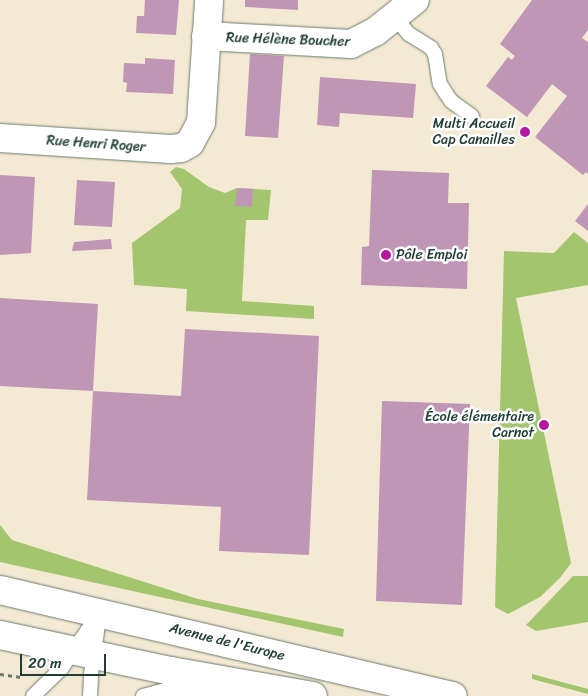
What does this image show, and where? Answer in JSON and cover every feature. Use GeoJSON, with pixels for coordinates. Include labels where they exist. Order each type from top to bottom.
{"type":"FeatureCollection","features":[{"type":"Feature","properties":{"kind":"street"},"geometry":{"type":"LineString","coordinates":[[206,36],[209,0]]}},
{"type":"Feature","properties":{"kind":"street","name":"Rue Hélène Boucher"},"geometry":{"type":"LineString","coordinates":[[206,36],[351,44],[362,40],[395,17],[415,0]]}},
{"type":"Feature","properties":{"kind":"street","name":"Rue Henri Roger"},"geometry":{"type":"LineString","coordinates":[[0,138],[171,149],[181,148],[190,143],[201,122],[206,36]]}},
{"type":"Feature","properties":{"kind":"street","name":"Avenue de l'Europe"},"geometry":{"type":"LineString","coordinates":[[0,590],[453,696]]}},
{"type":"Feature","properties":{"kind":"street"},"geometry":{"type":"LineString","coordinates":[[0,635],[305,695]]}},
{"type":"Feature","properties":{"kind":"lane"},"geometry":{"type":"LineString","coordinates":[[395,17],[410,34],[431,48],[435,54],[440,84],[451,101],[472,116]]}},
{"type":"Feature","properties":{"kind":"lane"},"geometry":{"type":"LineString","coordinates":[[90,696],[84,653],[100,612]]}},
{"type":"Feature","properties":{"kind":"lane"},"geometry":{"type":"LineString","coordinates":[[33,696],[61,669],[84,653]]}},
{"type":"Feature","properties":{"kind":"lane"},"geometry":{"type":"LineString","coordinates":[[143,696],[165,690],[305,695]]}},
{"type":"Feature","properties":{"kind":"green space"},"geometry":{"type":"Polygon","coordinates":[[[176,167],[184,169],[209,187],[225,193],[237,188],[271,190],[268,220],[246,220],[242,301],[314,306],[314,319],[186,311],[187,289],[134,285],[132,243],[180,208],[182,189],[170,172],[176,167]]]}},
{"type":"Feature","properties":{"kind":"green space"},"geometry":{"type":"Polygon","coordinates":[[[574,232],[588,243],[588,285],[516,298],[571,563],[560,578],[540,597],[508,614],[495,607],[504,251],[554,253],[574,232]]]}},
{"type":"Feature","properties":{"kind":"green space"},"geometry":{"type":"Polygon","coordinates":[[[0,525],[12,540],[198,599],[344,629],[343,637],[0,562],[0,525]]]}},
{"type":"Feature","properties":{"kind":"green space"},"geometry":{"type":"Polygon","coordinates":[[[573,576],[588,576],[588,622],[536,631],[526,625],[573,576]]]}},
{"type":"Feature","properties":{"kind":"green space"},"geometry":{"type":"Polygon","coordinates":[[[532,674],[588,689],[588,694],[532,679],[532,674]]]}},
{"type":"Feature","properties":{"kind":"building"},"geometry":{"type":"Polygon","coordinates":[[[145,0],[179,0],[176,35],[136,33],[137,16],[144,16],[145,0]]]}},
{"type":"Feature","properties":{"kind":"building"},"geometry":{"type":"Polygon","coordinates":[[[245,0],[298,0],[298,10],[245,7],[245,0]]]}},
{"type":"Feature","properties":{"kind":"building"},"geometry":{"type":"Polygon","coordinates":[[[532,0],[588,0],[588,30],[582,38],[588,42],[588,174],[586,172],[583,175],[535,137],[567,96],[552,84],[527,117],[486,86],[508,57],[512,60],[515,56],[500,44],[532,0]]]}},
{"type":"Feature","properties":{"kind":"building"},"geometry":{"type":"Polygon","coordinates":[[[250,54],[284,56],[278,138],[245,136],[250,54]]]}},
{"type":"Feature","properties":{"kind":"building"},"geometry":{"type":"Polygon","coordinates":[[[145,58],[175,60],[173,94],[126,92],[127,83],[123,82],[124,63],[145,64],[145,58]]]}},
{"type":"Feature","properties":{"kind":"building"},"geometry":{"type":"Polygon","coordinates":[[[320,77],[416,84],[413,118],[340,113],[339,127],[317,125],[320,77]]]}},
{"type":"Feature","properties":{"kind":"building"},"geometry":{"type":"Polygon","coordinates":[[[372,170],[449,173],[448,203],[469,203],[467,289],[361,285],[362,247],[369,246],[372,170]]]}},
{"type":"Feature","properties":{"kind":"building"},"geometry":{"type":"Polygon","coordinates":[[[0,175],[35,177],[31,253],[0,255],[0,175]]]}},
{"type":"Feature","properties":{"kind":"building"},"geometry":{"type":"Polygon","coordinates":[[[77,180],[115,182],[112,227],[74,225],[77,180]]]}},
{"type":"Feature","properties":{"kind":"building"},"geometry":{"type":"Polygon","coordinates":[[[237,188],[253,189],[252,207],[235,206],[237,188]]]}},
{"type":"Feature","properties":{"kind":"building"},"geometry":{"type":"Polygon","coordinates":[[[588,204],[588,231],[575,221],[588,204]]]}},
{"type":"Feature","properties":{"kind":"building"},"geometry":{"type":"Polygon","coordinates":[[[111,239],[112,249],[72,251],[74,242],[111,239]]]}},
{"type":"Feature","properties":{"kind":"building"},"geometry":{"type":"Polygon","coordinates":[[[0,298],[98,304],[93,391],[0,386],[0,298]]]}},
{"type":"Feature","properties":{"kind":"building"},"geometry":{"type":"Polygon","coordinates":[[[185,329],[319,336],[309,555],[219,551],[221,507],[87,500],[93,391],[181,396],[185,329]]]}},
{"type":"Feature","properties":{"kind":"building"},"geometry":{"type":"Polygon","coordinates":[[[382,401],[470,404],[462,605],[376,601],[382,401]]]}},
{"type":"Feature","properties":{"kind":"place","name":"Multi Accueil Cap Canailles"},"geometry":{"type":"Point","coordinates":[525,132]}},
{"type":"Feature","properties":{"kind":"place","name":"Pôle Emploi"},"geometry":{"type":"Point","coordinates":[386,255]}},
{"type":"Feature","properties":{"kind":"place","name":"École élémentaire Carnot"},"geometry":{"type":"Point","coordinates":[544,425]}}]}
